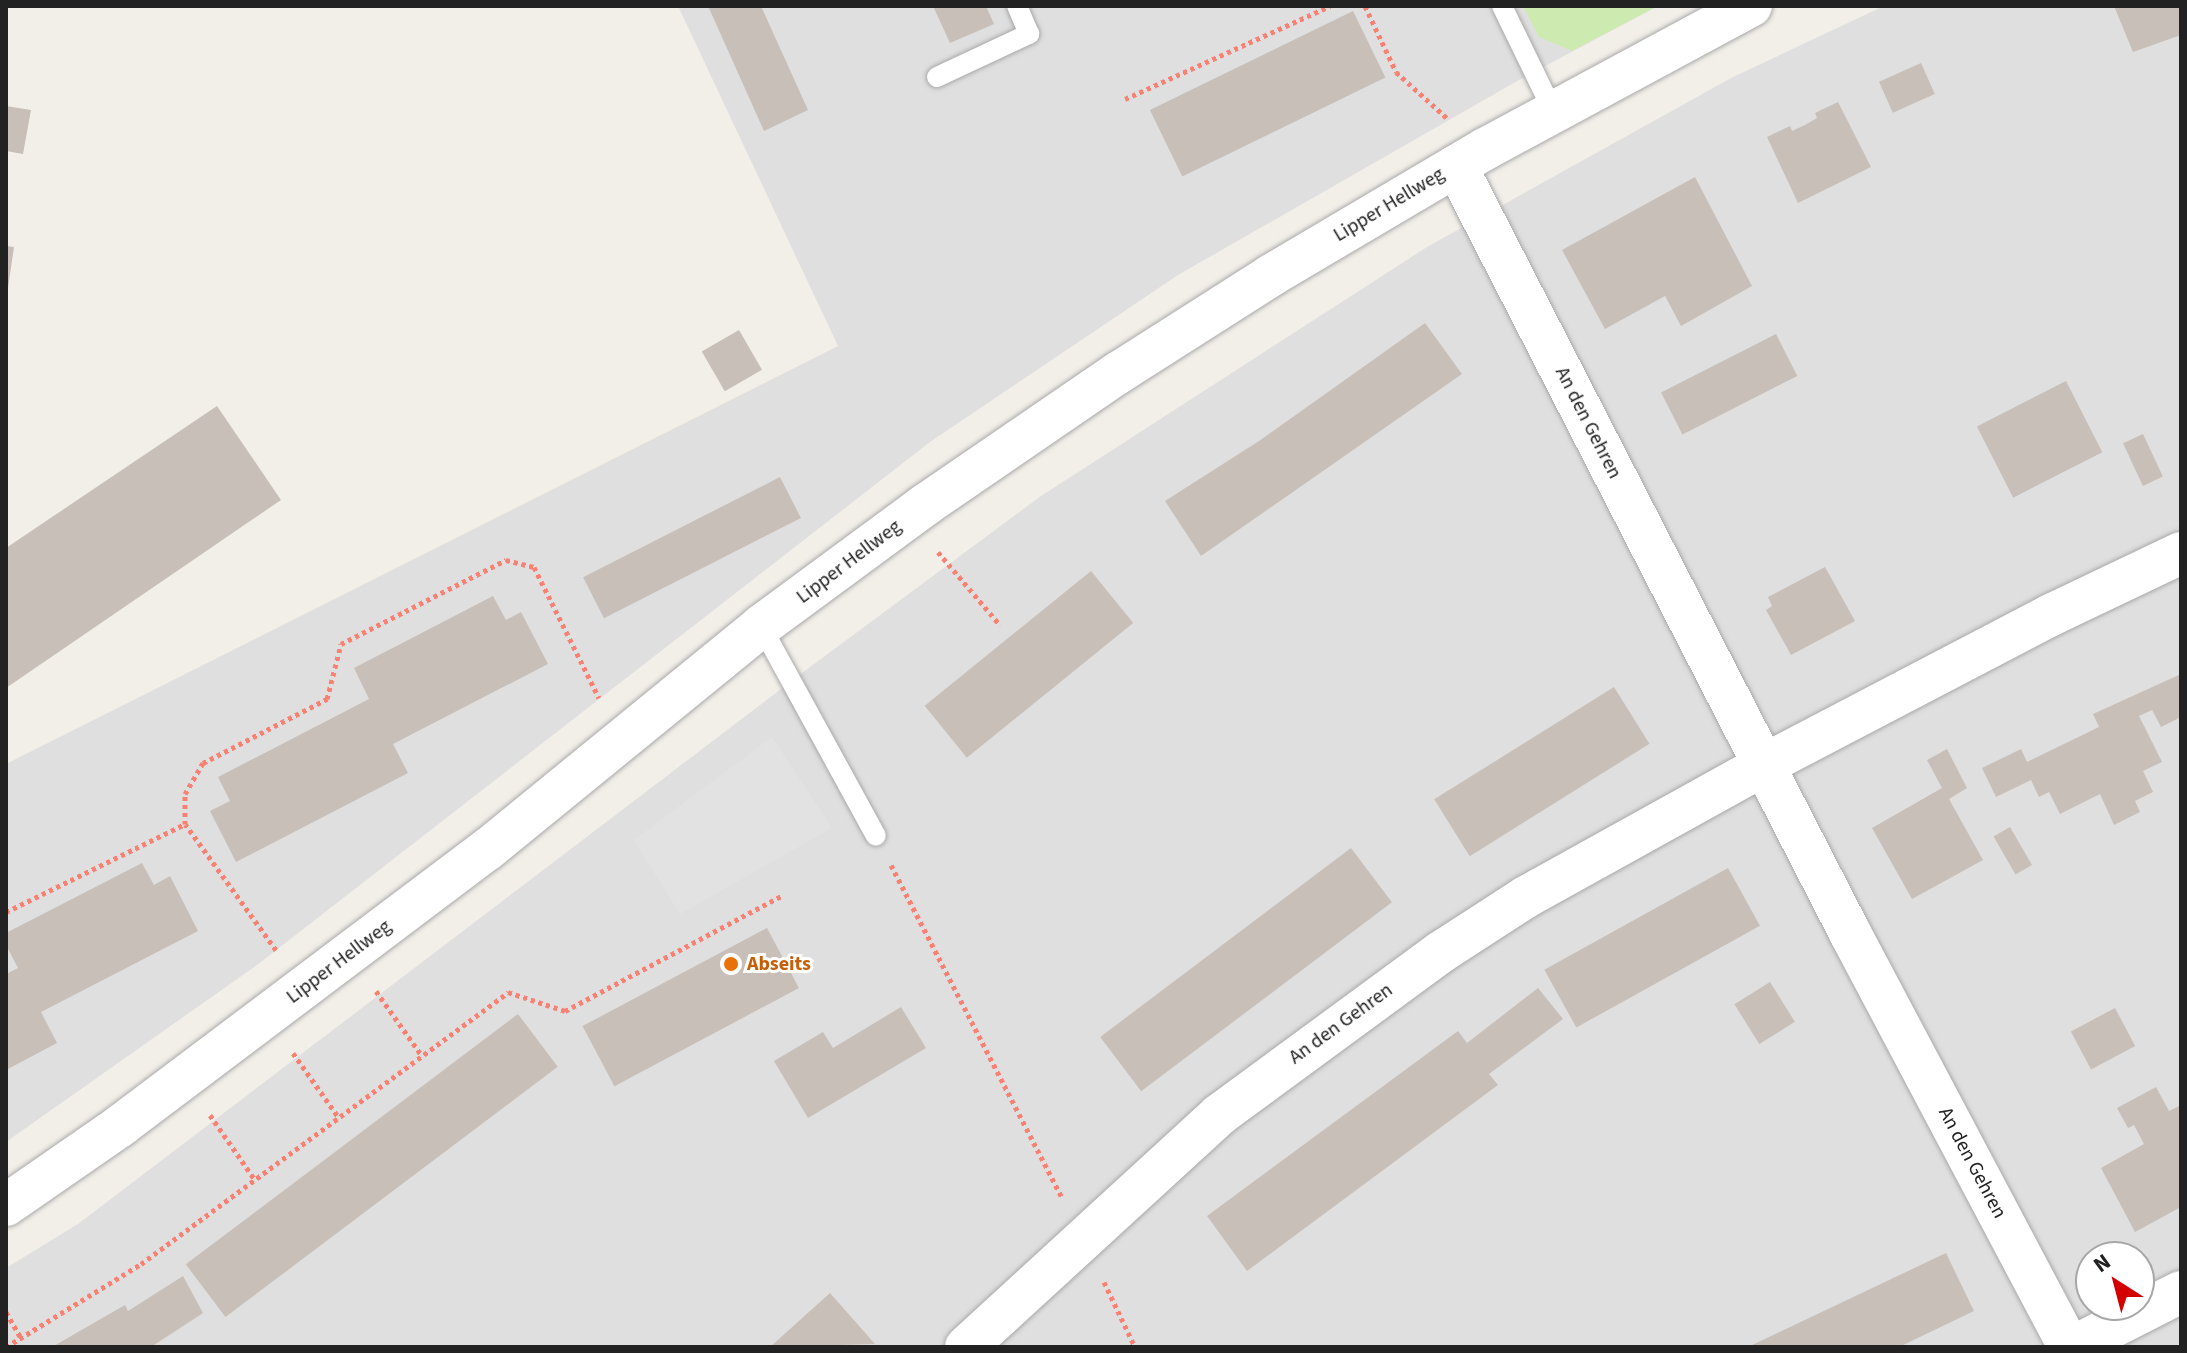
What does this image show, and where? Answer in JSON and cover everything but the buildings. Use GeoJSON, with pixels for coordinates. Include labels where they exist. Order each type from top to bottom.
{"type":"FeatureCollection","features":[{"type":"Feature","properties":{"kind":"street","name":"Lipper Hellweg"},"geometry":{"type":"LineString","coordinates":[[6,1205],[120,1126],[304,989],[621,742],[761,626],[925,505],[1118,373],[1270,276],[1470,157],[1751,6]]}},
{"type":"Feature","properties":{"kind":"street","name":"An den Gehren"},"geometry":{"type":"LineString","coordinates":[[1470,157],[1764,765],[2071,1347]]}},
{"type":"Feature","properties":{"kind":"street","name":"An den Gehren"},"geometry":{"type":"LineString","coordinates":[[966,1347],[1219,1115],[1441,952],[1526,897],[1764,765],[2051,615],[2181,553]]}},
{"type":"Feature","properties":{"kind":"street"},"geometry":{"type":"LineString","coordinates":[[2071,1347],[2181,1292]]}},
{"type":"Feature","properties":{"kind":"lane"},"geometry":{"type":"LineString","coordinates":[[937,77],[1029,34],[1017,6]]}},
{"type":"Feature","properties":{"kind":"lane"},"geometry":{"type":"LineString","coordinates":[[1502,6],[1553,111]]}},
{"type":"Feature","properties":{"kind":"lane"},"geometry":{"type":"LineString","coordinates":[[761,626],[876,836]]}},
{"type":"Feature","properties":{"kind":"path"},"geometry":{"type":"LineString","coordinates":[[1125,99],[1330,6]]}},
{"type":"Feature","properties":{"kind":"path"},"geometry":{"type":"LineString","coordinates":[[1365,6],[1396,72],[1470,157]]}},
{"type":"Feature","properties":{"kind":"path"},"geometry":{"type":"LineString","coordinates":[[304,989],[185,824],[185,794],[203,763],[327,699],[341,644],[506,560],[534,567],[621,742]]}},
{"type":"Feature","properties":{"kind":"path"},"geometry":{"type":"LineString","coordinates":[[950,567],[1000,625]]}},
{"type":"Feature","properties":{"kind":"path"},"geometry":{"type":"LineString","coordinates":[[6,912],[185,824]]}},
{"type":"Feature","properties":{"kind":"path"},"geometry":{"type":"LineString","coordinates":[[876,836],[1083,1237],[1135,1347]]}},
{"type":"Feature","properties":{"kind":"path"},"geometry":{"type":"LineString","coordinates":[[6,1347],[141,1264],[508,992],[565,1011],[783,895]]}},
{"type":"Feature","properties":{"kind":"path"},"geometry":{"type":"LineString","coordinates":[[378,994],[422,1056]]}},
{"type":"Feature","properties":{"kind":"path"},"geometry":{"type":"LineString","coordinates":[[295,1056],[339,1118]]}},
{"type":"Feature","properties":{"kind":"path"},"geometry":{"type":"LineString","coordinates":[[211,1117],[255,1180]]}},
{"type":"Feature","properties":{"kind":"path"},"geometry":{"type":"LineString","coordinates":[[6,1312],[21,1338]]}},
{"type":"Feature","properties":{"kind":"shaded area"},"geometry":{"type":"Polygon","coordinates":[[[678,6],[1658,6],[1519,80],[1178,275],[930,442],[257,965],[6,1142],[6,764],[838,346],[678,6]]]}},
{"type":"Feature","properties":{"kind":"shaded area"},"geometry":{"type":"Polygon","coordinates":[[[1884,6],[2181,6],[2181,1347],[6,1347],[6,1268],[78,1224],[810,667],[1041,496],[1427,247],[1733,77],[1884,6]]]}},
{"type":"Feature","properties":{"kind":"shaded area"},"geometry":{"type":"Polygon","coordinates":[[[772,737],[832,828],[680,914],[634,840],[772,737]]]}},
{"type":"Feature","properties":{"kind":"green space"},"geometry":{"type":"Polygon","coordinates":[[[1523,6],[1658,6],[1572,51],[1539,37],[1523,6]]]}},
{"type":"Feature","properties":{"kind":"place","name":"Abseits"},"geometry":{"type":"Point","coordinates":[731,964]}}]}
